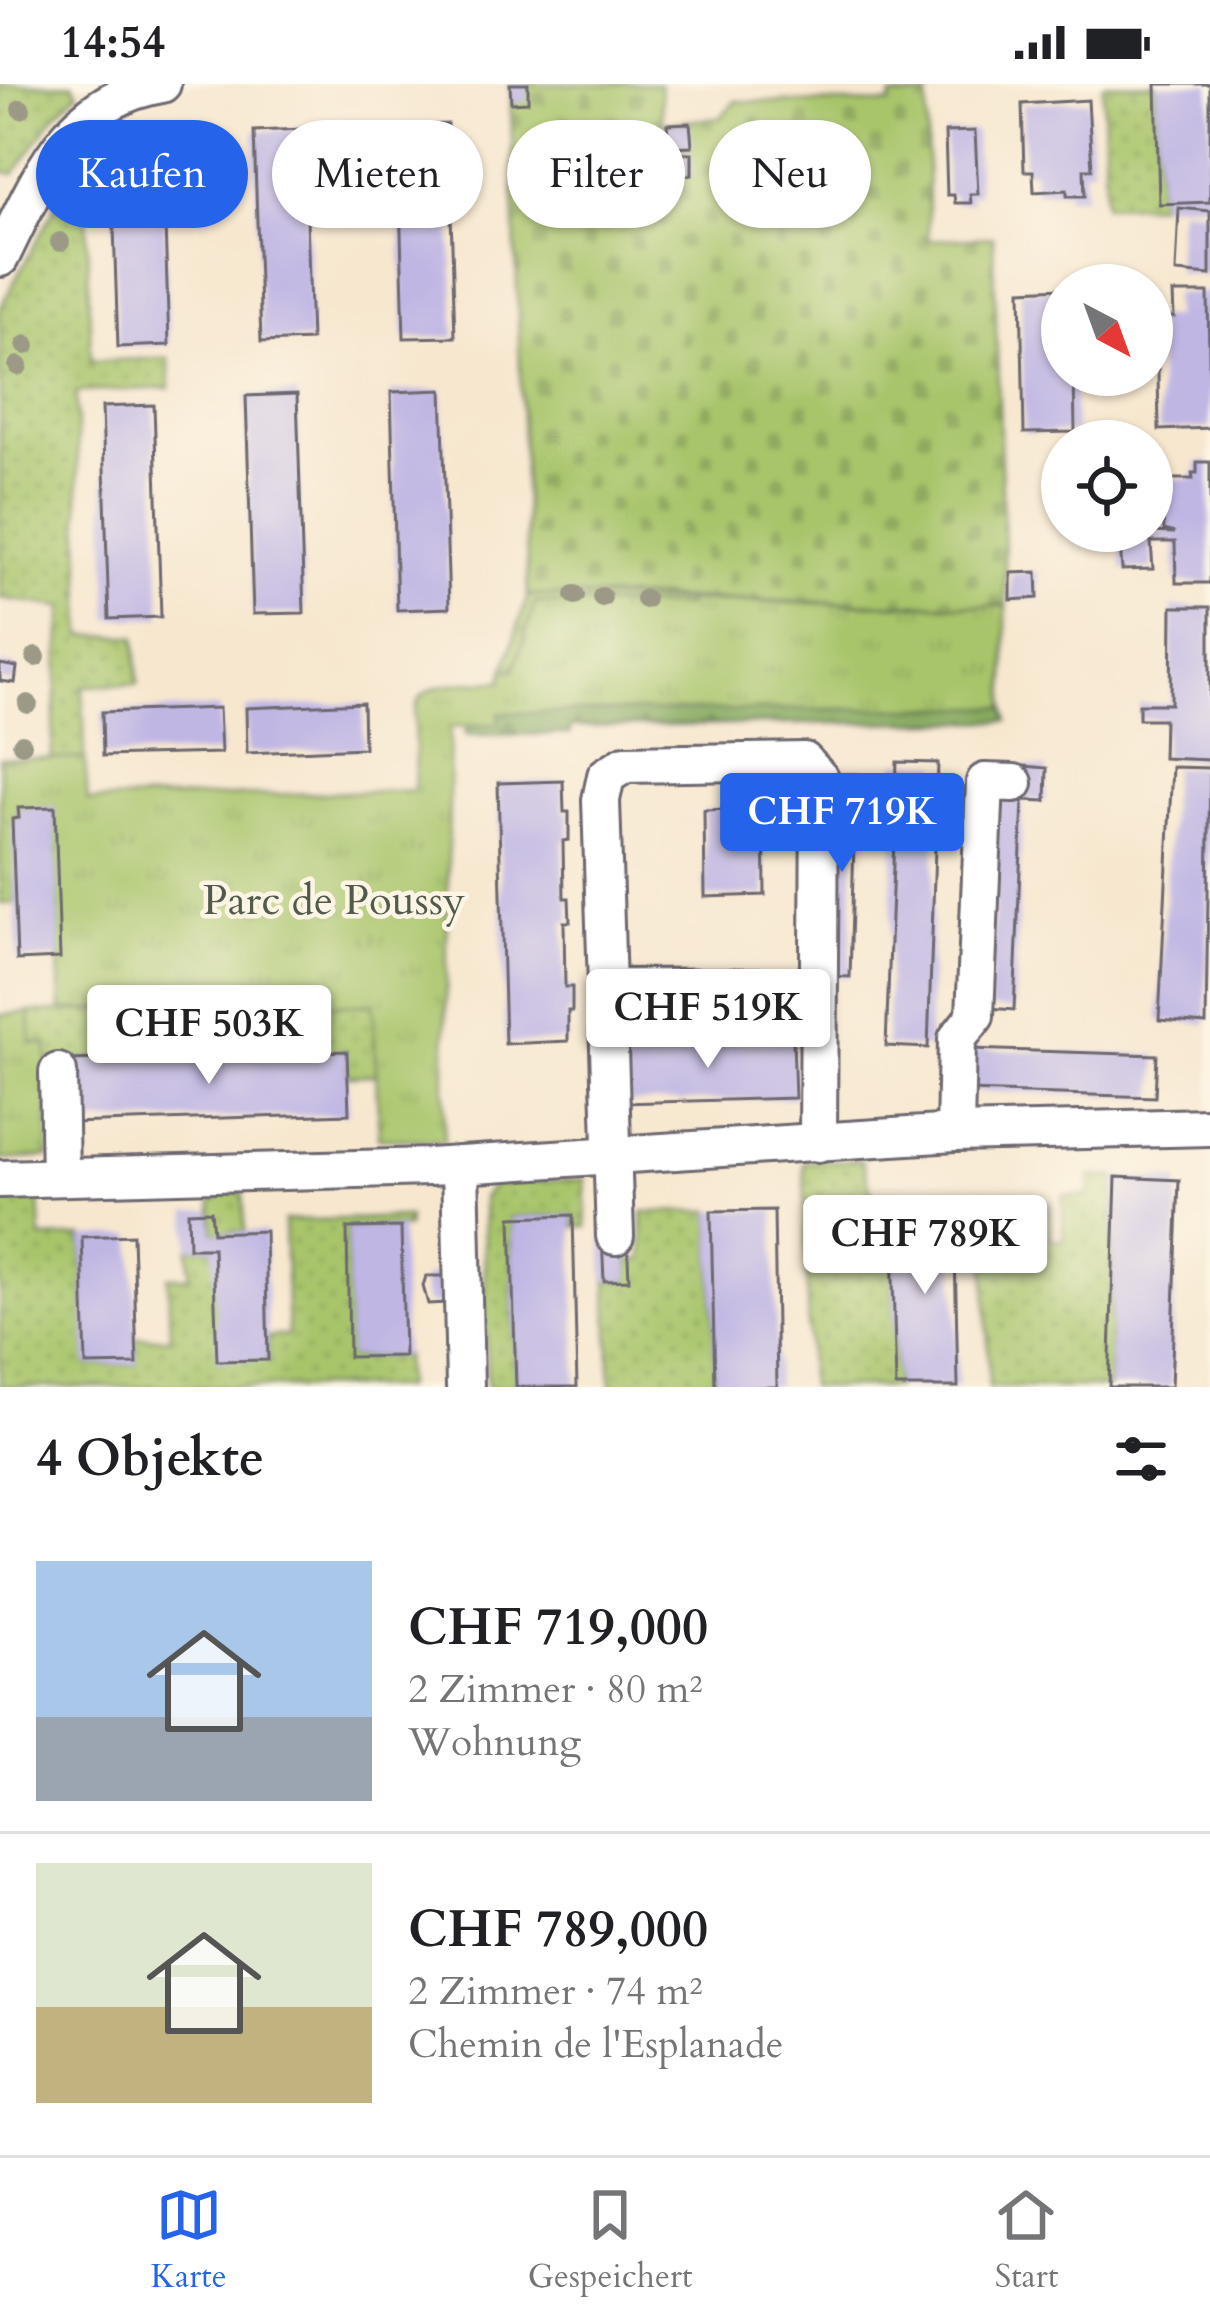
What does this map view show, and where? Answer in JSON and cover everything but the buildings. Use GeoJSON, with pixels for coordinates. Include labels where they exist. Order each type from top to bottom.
{"type":"FeatureCollection","features":[{"type":"Feature","properties":{"kind":"street"},"geometry":{"type":"LineString","coordinates":[[0,258],[65,137],[105,103],[162,84]]}},
{"type":"Feature","properties":{"kind":"street"},"geometry":{"type":"LineString","coordinates":[[615,1236],[602,800],[606,776],[625,764],[804,761],[820,778],[818,1143]]}},
{"type":"Feature","properties":{"kind":"street"},"geometry":{"type":"LineString","coordinates":[[956,1133],[957,1040],[975,1016],[985,782],[1014,783]]}},
{"type":"Feature","properties":{"kind":"street"},"geometry":{"type":"LineString","coordinates":[[607,988],[817,987]]}},
{"type":"Feature","properties":{"kind":"street"},"geometry":{"type":"LineString","coordinates":[[58,1072],[61,1177]]}},
{"type":"Feature","properties":{"kind":"street"},"geometry":{"type":"LineString","coordinates":[[0,1179],[460,1165],[956,1133],[1210,1126]]}},
{"type":"Feature","properties":{"kind":"street"},"geometry":{"type":"LineString","coordinates":[[460,1165],[465,1387]]}},
{"type":"Feature","properties":{"kind":"green space"},"geometry":{"type":"Polygon","coordinates":[[[0,84],[73,84],[78,93],[52,120],[36,120],[36,142],[14,174],[0,170],[0,84]]]}},
{"type":"Feature","properties":{"kind":"green space"},"geometry":{"type":"Polygon","coordinates":[[[510,84],[660,84],[663,120],[511,120],[510,84]]]}},
{"type":"Feature","properties":{"kind":"green space"},"geometry":{"type":"Polygon","coordinates":[[[1103,84],[1156,84],[1159,204],[1105,205],[1103,84]]]}},
{"type":"Feature","properties":{"kind":"green space"},"geometry":{"type":"Polygon","coordinates":[[[927,96],[928,240],[993,237],[1006,606],[528,595],[515,228],[685,228],[685,121],[720,118],[735,101],[890,104],[891,97],[927,96]]]}},
{"type":"Feature","properties":{"kind":"green space"},"geometry":{"type":"Polygon","coordinates":[[[44,228],[87,228],[91,361],[169,358],[170,388],[76,392],[83,636],[136,636],[138,684],[83,686],[85,759],[51,760],[63,607],[0,598],[0,308],[44,228]]]}},
{"type":"Feature","properties":{"kind":"green space"},"geometry":{"type":"Polygon","coordinates":[[[528,595],[687,601],[687,606],[535,603],[514,671],[504,671],[528,595]]]}},
{"type":"Feature","properties":{"kind":"green space","name":"Parc de Poussy"},"geometry":{"type":"Polygon","coordinates":[[[687,601],[1006,606],[1006,707],[499,713],[499,724],[450,727],[444,1141],[379,1138],[373,1004],[61,1010],[54,808],[18,809],[15,903],[0,904],[0,758],[85,759],[88,801],[414,790],[418,702],[442,686],[502,681],[504,671],[514,670],[535,603],[686,606],[687,601]]]}},
{"type":"Feature","properties":{"kind":"green space"},"geometry":{"type":"Polygon","coordinates":[[[1006,707],[1008,721],[570,727],[570,734],[466,735],[466,726],[498,724],[498,713],[1006,707]]]}},
{"type":"Feature","properties":{"kind":"green space"},"geometry":{"type":"Polygon","coordinates":[[[374,1003],[376,1075],[348,1076],[346,1051],[47,1060],[31,1043],[30,1012],[374,1003]]]}},
{"type":"Feature","properties":{"kind":"green space"},"geometry":{"type":"Polygon","coordinates":[[[30,1012],[31,1043],[47,1043],[49,1157],[1,1160],[0,1015],[30,1012]]]}},
{"type":"Feature","properties":{"kind":"green space"},"geometry":{"type":"Polygon","coordinates":[[[862,1160],[871,1191],[891,1207],[896,1387],[809,1387],[804,1162],[862,1160]]]}},
{"type":"Feature","properties":{"kind":"green space"},"geometry":{"type":"Polygon","coordinates":[[[1091,1176],[1116,1177],[1109,1387],[989,1387],[984,1205],[1050,1204],[1051,1239],[1063,1240],[1063,1196],[1089,1196],[1091,1176]]]}},
{"type":"Feature","properties":{"kind":"green space"},"geometry":{"type":"Polygon","coordinates":[[[585,1179],[587,1227],[574,1227],[573,1215],[511,1217],[516,1387],[487,1387],[483,1196],[495,1184],[585,1179]]]}},
{"type":"Feature","properties":{"kind":"green space"},"geometry":{"type":"Polygon","coordinates":[[[243,1192],[245,1232],[213,1233],[212,1203],[223,1193],[243,1192]]]}},
{"type":"Feature","properties":{"kind":"green space"},"geometry":{"type":"Polygon","coordinates":[[[39,1198],[41,1238],[82,1237],[87,1365],[136,1364],[136,1338],[170,1338],[168,1277],[190,1277],[189,1248],[213,1248],[268,1360],[268,1337],[288,1335],[284,1221],[408,1217],[407,1227],[347,1228],[350,1357],[404,1356],[405,1387],[0,1387],[0,1199],[39,1198]]]}},
{"type":"Feature","properties":{"kind":"green space"},"geometry":{"type":"Polygon","coordinates":[[[711,1211],[715,1387],[611,1387],[607,1281],[628,1280],[628,1261],[643,1260],[643,1212],[711,1211]]]}}]}
